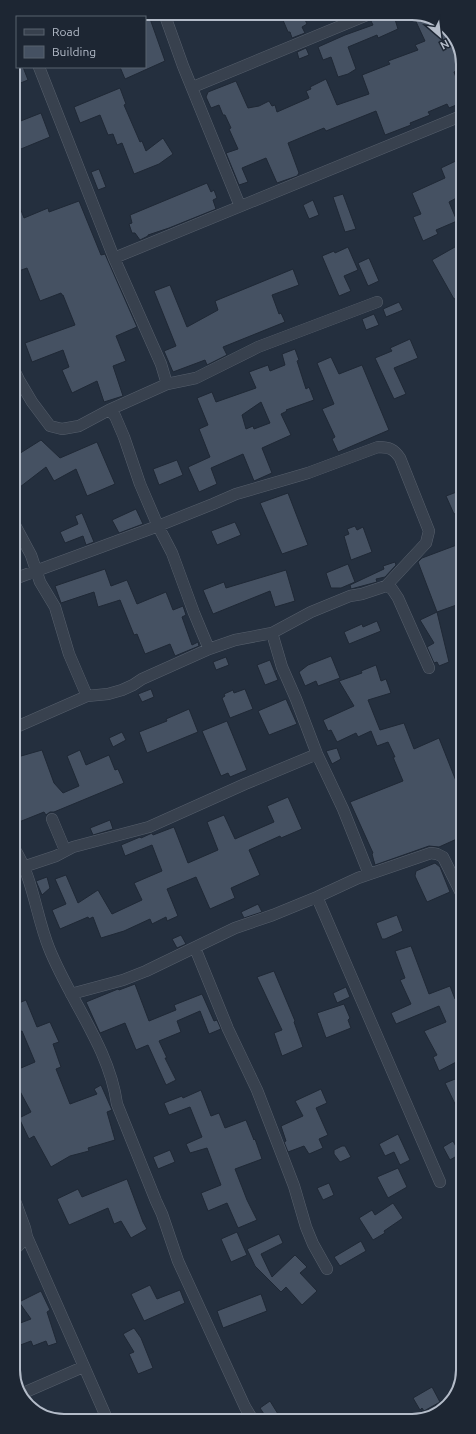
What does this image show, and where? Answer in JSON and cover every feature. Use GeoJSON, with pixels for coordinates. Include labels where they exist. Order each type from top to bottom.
{"type":"FeatureCollection","features":[{"type":"Feature","properties":{"kind":"street"},"geometry":{"type":"LineString","coordinates":[[167,20],[240,206]]}},
{"type":"Feature","properties":{"kind":"street"},"geometry":{"type":"LineString","coordinates":[[193,87],[355,20]]}},
{"type":"Feature","properties":{"kind":"street"},"geometry":{"type":"LineString","coordinates":[[39,68],[114,258],[161,364],[167,384]]}},
{"type":"Feature","properties":{"kind":"street"},"geometry":{"type":"LineString","coordinates":[[114,258],[456,118]]}},
{"type":"Feature","properties":{"kind":"street"},"geometry":{"type":"LineString","coordinates":[[20,383],[50,426],[62,429],[79,426],[167,384],[196,378],[258,347],[377,302]]}},
{"type":"Feature","properties":{"kind":"street"},"geometry":{"type":"LineString","coordinates":[[110,410],[115,416],[124,437],[140,484],[158,526],[172,553],[209,649]]}},
{"type":"Feature","properties":{"kind":"street"},"geometry":{"type":"LineString","coordinates":[[20,577],[158,526],[236,494],[308,472],[373,448],[388,447],[394,450],[400,458],[429,531],[426,543],[386,586],[362,594],[350,596],[311,612],[272,632],[235,640],[209,649],[142,679],[122,690],[108,694],[87,696],[20,725]]}},
{"type":"Feature","properties":{"kind":"street"},"geometry":{"type":"LineString","coordinates":[[20,534],[31,555],[40,582],[55,607],[69,654],[87,696]]}},
{"type":"Feature","properties":{"kind":"street"},"geometry":{"type":"LineString","coordinates":[[386,586],[392,589],[398,598],[429,668]]}},
{"type":"Feature","properties":{"kind":"street"},"geometry":{"type":"LineString","coordinates":[[272,632],[282,667],[317,754],[343,809],[369,874]]}},
{"type":"Feature","properties":{"kind":"street"},"geometry":{"type":"LineString","coordinates":[[24,867],[56,856],[65,850],[149,827],[244,784],[317,754]]}},
{"type":"Feature","properties":{"kind":"street"},"geometry":{"type":"LineString","coordinates":[[52,819],[65,850]]}},
{"type":"Feature","properties":{"kind":"street"},"geometry":{"type":"LineString","coordinates":[[71,994],[140,974],[234,928],[273,915],[318,897],[358,878],[431,853],[443,857],[456,883]]}},
{"type":"Feature","properties":{"kind":"street"},"geometry":{"type":"LineString","coordinates":[[20,859],[24,867],[49,947],[104,1060],[115,1091],[117,1104],[162,1214],[178,1261],[249,1414]]}},
{"type":"Feature","properties":{"kind":"street"},"geometry":{"type":"LineString","coordinates":[[318,897],[440,1182]]}},
{"type":"Feature","properties":{"kind":"street"},"geometry":{"type":"LineString","coordinates":[[195,948],[228,1029],[257,1090],[294,1186],[306,1227],[313,1244],[327,1269]]}},
{"type":"Feature","properties":{"kind":"street"},"geometry":{"type":"LineString","coordinates":[[20,1214],[27,1237],[105,1414]]}},
{"type":"Feature","properties":{"kind":"street"},"geometry":{"type":"LineString","coordinates":[[20,1243],[27,1237]]}},
{"type":"Feature","properties":{"kind":"street"},"geometry":{"type":"LineString","coordinates":[[26,1392],[84,1366]]}},
{"type":"Feature","properties":{"kind":"building"},"geometry":{"type":"Polygon","coordinates":[[[146,20],[150,20],[165,61],[125,79],[120,68],[146,68],[146,20]]]}},
{"type":"Feature","properties":{"kind":"building"},"geometry":{"type":"Polygon","coordinates":[[[283,20],[305,20],[307,24],[302,27],[305,33],[292,38],[290,32],[288,32],[283,20]]]}},
{"type":"Feature","properties":{"kind":"building"},"geometry":{"type":"Polygon","coordinates":[[[395,20],[398,29],[378,38],[377,35],[348,47],[356,69],[348,74],[338,77],[331,57],[323,60],[318,47],[373,25],[371,21],[395,20]]]}},
{"type":"Feature","properties":{"kind":"building"},"geometry":{"type":"Polygon","coordinates":[[[415,20],[426,22],[439,29],[452,44],[456,58],[456,71],[454,72],[456,77],[456,105],[449,108],[447,104],[428,112],[430,115],[410,123],[411,125],[385,135],[376,111],[326,131],[324,128],[288,143],[299,173],[297,176],[277,183],[266,158],[242,168],[248,182],[239,185],[226,153],[238,149],[229,129],[231,128],[219,105],[211,108],[206,97],[208,92],[236,81],[248,108],[259,106],[269,101],[272,106],[275,105],[277,112],[309,98],[306,91],[311,89],[310,87],[326,79],[337,105],[369,94],[362,75],[390,64],[388,61],[418,50],[415,45],[425,41],[415,20]]]}},
{"type":"Feature","properties":{"kind":"building"},"geometry":{"type":"Polygon","coordinates":[[[306,48],[309,55],[299,59],[297,52],[306,48]]]}},
{"type":"Feature","properties":{"kind":"building"},"geometry":{"type":"Polygon","coordinates":[[[20,68],[23,68],[28,80],[20,83],[20,68]]]}},
{"type":"Feature","properties":{"kind":"building"},"geometry":{"type":"Polygon","coordinates":[[[120,88],[126,104],[124,105],[140,142],[142,141],[146,151],[163,138],[173,154],[159,164],[134,174],[122,143],[117,145],[113,134],[108,135],[100,115],[80,123],[74,107],[120,88]]]}},
{"type":"Feature","properties":{"kind":"building"},"geometry":{"type":"Polygon","coordinates":[[[41,113],[50,137],[20,149],[20,121],[41,113]]]}},
{"type":"Feature","properties":{"kind":"building"},"geometry":{"type":"Polygon","coordinates":[[[456,161],[456,198],[449,202],[456,221],[436,230],[438,234],[423,241],[413,217],[421,214],[412,193],[445,178],[441,168],[456,161]]]}},
{"type":"Feature","properties":{"kind":"building"},"geometry":{"type":"Polygon","coordinates":[[[99,169],[106,187],[98,190],[91,172],[99,169]]]}},
{"type":"Feature","properties":{"kind":"building"},"geometry":{"type":"Polygon","coordinates":[[[207,183],[211,192],[214,190],[217,198],[213,200],[216,209],[148,235],[140,240],[135,233],[132,233],[129,224],[132,223],[130,215],[207,183]]]}},
{"type":"Feature","properties":{"kind":"building"},"geometry":{"type":"Polygon","coordinates":[[[343,194],[356,229],[345,232],[333,197],[343,194]]]}},
{"type":"Feature","properties":{"kind":"building"},"geometry":{"type":"Polygon","coordinates":[[[313,200],[319,215],[309,219],[303,205],[313,200]]]}},
{"type":"Feature","properties":{"kind":"building"},"geometry":{"type":"Polygon","coordinates":[[[79,201],[101,255],[105,254],[137,327],[116,336],[126,361],[113,366],[123,396],[104,402],[97,381],[72,393],[62,370],[69,367],[63,350],[32,362],[25,343],[75,325],[61,293],[40,301],[27,268],[20,270],[20,208],[24,218],[48,208],[49,212],[79,201]]]}},
{"type":"Feature","properties":{"kind":"building"},"geometry":{"type":"Polygon","coordinates":[[[456,246],[456,298],[454,299],[432,260],[456,246]]]}},
{"type":"Feature","properties":{"kind":"building"},"geometry":{"type":"Polygon","coordinates":[[[348,247],[358,270],[344,276],[351,291],[339,296],[322,256],[334,251],[335,253],[348,247]]]}},
{"type":"Feature","properties":{"kind":"building"},"geometry":{"type":"Polygon","coordinates":[[[369,258],[379,281],[368,286],[358,263],[369,258]]]}},
{"type":"Feature","properties":{"kind":"building"},"geometry":{"type":"Polygon","coordinates":[[[293,269],[299,285],[272,295],[279,314],[281,313],[285,322],[223,347],[227,355],[207,365],[205,360],[173,372],[164,351],[176,346],[154,291],[170,285],[187,327],[218,310],[215,301],[293,269]]]}},
{"type":"Feature","properties":{"kind":"building"},"geometry":{"type":"Polygon","coordinates":[[[399,302],[403,310],[386,317],[383,309],[399,302]]]}},
{"type":"Feature","properties":{"kind":"building"},"geometry":{"type":"Polygon","coordinates":[[[374,314],[379,325],[366,330],[362,319],[374,314]]]}},
{"type":"Feature","properties":{"kind":"building"},"geometry":{"type":"Polygon","coordinates":[[[410,339],[418,358],[394,368],[406,394],[394,399],[375,358],[392,351],[390,348],[410,339]]]}},
{"type":"Feature","properties":{"kind":"building"},"geometry":{"type":"Polygon","coordinates":[[[295,349],[299,360],[297,361],[306,389],[309,387],[314,400],[286,410],[287,411],[281,414],[291,435],[262,448],[272,473],[254,481],[243,454],[211,468],[217,484],[199,492],[188,467],[210,457],[199,429],[208,425],[197,398],[212,392],[216,402],[256,388],[249,372],[268,365],[270,371],[285,365],[282,354],[295,349]],[[261,402],[242,415],[246,429],[253,426],[254,429],[270,423],[261,402]]]}},
{"type":"Feature","properties":{"kind":"building"},"geometry":{"type":"Polygon","coordinates":[[[331,357],[339,374],[362,365],[389,430],[338,452],[332,439],[335,437],[322,409],[334,404],[317,363],[331,357]]]}},
{"type":"Feature","properties":{"kind":"building"},"geometry":{"type":"Polygon","coordinates":[[[41,440],[60,458],[97,442],[115,484],[87,496],[76,469],[54,481],[46,467],[20,487],[20,453],[41,440]]]}},
{"type":"Feature","properties":{"kind":"building"},"geometry":{"type":"Polygon","coordinates":[[[177,460],[183,475],[159,485],[153,469],[177,460]]]}},
{"type":"Feature","properties":{"kind":"building"},"geometry":{"type":"Polygon","coordinates":[[[456,492],[456,513],[454,514],[446,496],[456,492]]]}},
{"type":"Feature","properties":{"kind":"building"},"geometry":{"type":"Polygon","coordinates":[[[288,493],[308,545],[282,554],[260,503],[288,493]]]}},
{"type":"Feature","properties":{"kind":"building"},"geometry":{"type":"Polygon","coordinates":[[[136,509],[143,524],[119,533],[112,520],[136,509]]]}},
{"type":"Feature","properties":{"kind":"building"},"geometry":{"type":"Polygon","coordinates":[[[82,513],[94,542],[86,545],[83,536],[65,543],[60,532],[78,524],[75,516],[82,513]]]}},
{"type":"Feature","properties":{"kind":"building"},"geometry":{"type":"Polygon","coordinates":[[[235,522],[241,535],[217,545],[211,531],[235,522]]]}},
{"type":"Feature","properties":{"kind":"building"},"geometry":{"type":"Polygon","coordinates":[[[355,526],[357,530],[363,527],[372,552],[351,560],[344,536],[349,534],[347,529],[355,526]]]}},
{"type":"Feature","properties":{"kind":"building"},"geometry":{"type":"Polygon","coordinates":[[[456,545],[456,605],[437,612],[418,562],[422,558],[456,545]]]}},
{"type":"Feature","properties":{"kind":"building"},"geometry":{"type":"Polygon","coordinates":[[[395,562],[396,565],[385,577],[376,579],[377,582],[351,589],[350,585],[384,569],[383,566],[395,562]]]}},
{"type":"Feature","properties":{"kind":"building"},"geometry":{"type":"Polygon","coordinates":[[[348,564],[355,582],[341,588],[331,588],[326,573],[348,564]]]}},
{"type":"Feature","properties":{"kind":"building"},"geometry":{"type":"Polygon","coordinates":[[[105,569],[111,586],[127,580],[137,604],[166,592],[173,610],[183,606],[186,615],[182,617],[192,645],[198,642],[199,646],[175,656],[170,644],[145,654],[137,634],[134,635],[120,600],[98,607],[94,592],[61,603],[55,586],[105,569]]]}},
{"type":"Feature","properties":{"kind":"building"},"geometry":{"type":"Polygon","coordinates":[[[286,570],[295,601],[275,607],[270,591],[213,614],[203,590],[224,582],[226,588],[286,570]]]}},
{"type":"Feature","properties":{"kind":"building"},"geometry":{"type":"Polygon","coordinates":[[[437,612],[449,662],[439,666],[437,662],[434,663],[427,647],[434,643],[420,620],[437,612]]]}},
{"type":"Feature","properties":{"kind":"building"},"geometry":{"type":"Polygon","coordinates":[[[377,621],[381,631],[349,644],[344,632],[362,624],[363,627],[377,621]]]}},
{"type":"Feature","properties":{"kind":"building"},"geometry":{"type":"Polygon","coordinates":[[[331,656],[340,678],[318,686],[316,681],[305,686],[299,672],[308,665],[331,656]]]}},
{"type":"Feature","properties":{"kind":"building"},"geometry":{"type":"Polygon","coordinates":[[[226,657],[229,665],[216,670],[213,662],[226,657]]]}},
{"type":"Feature","properties":{"kind":"building"},"geometry":{"type":"Polygon","coordinates":[[[270,660],[278,680],[265,685],[257,665],[270,660]]]}},
{"type":"Feature","properties":{"kind":"building"},"geometry":{"type":"Polygon","coordinates":[[[376,665],[381,681],[386,679],[391,693],[368,700],[380,730],[404,723],[414,749],[439,738],[456,781],[456,839],[439,847],[429,846],[375,865],[373,853],[350,802],[403,781],[393,757],[395,757],[388,742],[377,746],[371,731],[358,737],[356,733],[337,742],[331,730],[328,731],[323,720],[354,706],[339,681],[362,673],[361,671],[376,665]]]}},
{"type":"Feature","properties":{"kind":"building"},"geometry":{"type":"Polygon","coordinates":[[[151,689],[154,697],[142,702],[138,694],[151,689]]]}},
{"type":"Feature","properties":{"kind":"building"},"geometry":{"type":"Polygon","coordinates":[[[245,689],[253,709],[230,718],[222,698],[225,696],[224,694],[233,690],[234,693],[245,689]]]}},
{"type":"Feature","properties":{"kind":"building"},"geometry":{"type":"Polygon","coordinates":[[[286,699],[297,724],[269,735],[258,711],[286,699]]]}},
{"type":"Feature","properties":{"kind":"building"},"geometry":{"type":"Polygon","coordinates":[[[189,709],[198,732],[147,753],[139,732],[167,721],[166,719],[189,709]]]}},
{"type":"Feature","properties":{"kind":"building"},"geometry":{"type":"Polygon","coordinates":[[[227,721],[247,770],[230,777],[228,773],[221,776],[202,731],[227,721]]]}},
{"type":"Feature","properties":{"kind":"building"},"geometry":{"type":"Polygon","coordinates":[[[122,732],[126,740],[113,747],[109,738],[122,732]]]}},
{"type":"Feature","properties":{"kind":"building"},"geometry":{"type":"Polygon","coordinates":[[[337,748],[341,759],[332,764],[326,751],[337,748]]]}},
{"type":"Feature","properties":{"kind":"building"},"geometry":{"type":"Polygon","coordinates":[[[42,750],[54,783],[63,793],[79,786],[67,756],[80,750],[86,765],[109,755],[115,770],[118,769],[124,783],[54,812],[50,812],[46,815],[44,812],[20,822],[20,756],[42,750]]]}},
{"type":"Feature","properties":{"kind":"building"},"geometry":{"type":"Polygon","coordinates":[[[288,797],[302,829],[281,838],[280,836],[249,850],[260,875],[231,888],[235,898],[210,909],[196,877],[167,889],[178,916],[167,921],[166,917],[152,924],[150,919],[124,931],[101,938],[93,917],[89,919],[88,917],[60,929],[52,910],[66,904],[55,879],[66,875],[78,903],[98,890],[112,914],[142,900],[134,883],[162,871],[152,845],[125,856],[121,845],[140,837],[141,838],[152,833],[153,835],[174,827],[188,863],[218,850],[207,822],[224,815],[235,839],[274,822],[267,806],[288,797]]]}},
{"type":"Feature","properties":{"kind":"building"},"geometry":{"type":"Polygon","coordinates":[[[110,820],[113,829],[93,835],[90,828],[110,820]]]}},
{"type":"Feature","properties":{"kind":"building"},"geometry":{"type":"Polygon","coordinates":[[[435,863],[440,867],[450,892],[427,902],[415,876],[416,871],[435,863]]]}},
{"type":"Feature","properties":{"kind":"building"},"geometry":{"type":"Polygon","coordinates":[[[47,877],[50,888],[42,895],[36,881],[47,877]]]}},
{"type":"Feature","properties":{"kind":"building"},"geometry":{"type":"Polygon","coordinates":[[[258,904],[262,912],[244,918],[241,912],[258,904]]]}},
{"type":"Feature","properties":{"kind":"building"},"geometry":{"type":"Polygon","coordinates":[[[397,915],[403,931],[382,939],[376,923],[397,915]]]}},
{"type":"Feature","properties":{"kind":"building"},"geometry":{"type":"Polygon","coordinates":[[[181,935],[186,944],[177,948],[172,939],[181,935]]]}},
{"type":"Feature","properties":{"kind":"building"},"geometry":{"type":"Polygon","coordinates":[[[411,946],[429,994],[450,986],[456,998],[456,1062],[439,1071],[433,1057],[437,1055],[424,1031],[446,1022],[439,1006],[396,1024],[391,1013],[411,1004],[400,980],[405,978],[395,951],[411,946]]]}},
{"type":"Feature","properties":{"kind":"building"},"geometry":{"type":"Polygon","coordinates":[[[274,971],[295,1021],[294,1022],[303,1047],[282,1056],[274,1033],[282,1030],[257,977],[274,971]]]}},
{"type":"Feature","properties":{"kind":"building"},"geometry":{"type":"Polygon","coordinates":[[[135,984],[149,1021],[176,1010],[174,1005],[202,994],[214,1021],[217,1020],[221,1029],[209,1034],[200,1011],[177,1021],[181,1032],[159,1041],[167,1058],[165,1058],[176,1080],[166,1085],[148,1045],[136,1050],[125,1023],[100,1033],[86,1002],[135,984]]]}},
{"type":"Feature","properties":{"kind":"building"},"geometry":{"type":"Polygon","coordinates":[[[346,987],[350,997],[337,1003],[333,993],[346,987]]]}},
{"type":"Feature","properties":{"kind":"building"},"geometry":{"type":"Polygon","coordinates":[[[26,1000],[37,1027],[50,1022],[59,1042],[53,1044],[61,1067],[56,1069],[70,1104],[97,1094],[94,1089],[101,1085],[112,1110],[107,1112],[115,1140],[88,1148],[89,1151],[70,1156],[51,1167],[34,1136],[29,1139],[20,1120],[20,1118],[31,1112],[20,1091],[20,1068],[35,1062],[22,1031],[20,1032],[20,1002],[26,1000]]]}},
{"type":"Feature","properties":{"kind":"building"},"geometry":{"type":"Polygon","coordinates":[[[344,1004],[350,1018],[348,1020],[351,1028],[326,1038],[317,1013],[344,1004]]]}},
{"type":"Feature","properties":{"kind":"building"},"geometry":{"type":"Polygon","coordinates":[[[456,1079],[456,1106],[445,1083],[456,1079]]]}},
{"type":"Feature","properties":{"kind":"building"},"geometry":{"type":"Polygon","coordinates":[[[321,1089],[327,1103],[316,1108],[328,1135],[319,1139],[323,1148],[309,1154],[304,1146],[288,1152],[284,1142],[286,1141],[281,1126],[303,1116],[295,1101],[321,1089]]]}},
{"type":"Feature","properties":{"kind":"building"},"geometry":{"type":"Polygon","coordinates":[[[201,1090],[211,1116],[219,1113],[225,1128],[246,1120],[262,1159],[235,1169],[247,1200],[257,1220],[238,1228],[227,1203],[208,1211],[201,1193],[221,1185],[207,1148],[190,1153],[186,1144],[202,1137],[190,1107],[169,1115],[164,1103],[182,1096],[183,1098],[201,1090]]]}},
{"type":"Feature","properties":{"kind":"building"},"geometry":{"type":"Polygon","coordinates":[[[398,1134],[410,1160],[400,1165],[394,1152],[385,1156],[379,1144],[398,1134]]]}},
{"type":"Feature","properties":{"kind":"building"},"geometry":{"type":"Polygon","coordinates":[[[453,1141],[456,1147],[456,1156],[450,1160],[443,1147],[453,1141]]]}},
{"type":"Feature","properties":{"kind":"building"},"geometry":{"type":"Polygon","coordinates":[[[345,1146],[351,1157],[340,1162],[334,1154],[334,1150],[345,1146]]]}},
{"type":"Feature","properties":{"kind":"building"},"geometry":{"type":"Polygon","coordinates":[[[170,1150],[175,1162],[158,1169],[153,1157],[170,1150]]]}},
{"type":"Feature","properties":{"kind":"building"},"geometry":{"type":"Polygon","coordinates":[[[398,1168],[407,1187],[388,1198],[377,1177],[398,1168]]]}},
{"type":"Feature","properties":{"kind":"building"},"geometry":{"type":"Polygon","coordinates":[[[127,1179],[147,1229],[131,1238],[121,1221],[114,1224],[108,1208],[69,1225],[57,1199],[78,1189],[82,1197],[127,1179]]]}},
{"type":"Feature","properties":{"kind":"building"},"geometry":{"type":"Polygon","coordinates":[[[329,1183],[334,1195],[323,1200],[317,1188],[329,1183]]]}},
{"type":"Feature","properties":{"kind":"building"},"geometry":{"type":"Polygon","coordinates":[[[393,1203],[403,1218],[384,1231],[385,1233],[373,1240],[359,1218],[372,1210],[375,1215],[393,1203]]]}},
{"type":"Feature","properties":{"kind":"building"},"geometry":{"type":"Polygon","coordinates":[[[237,1232],[247,1255],[231,1262],[221,1239],[237,1232]]]}},
{"type":"Feature","properties":{"kind":"building"},"geometry":{"type":"Polygon","coordinates":[[[279,1234],[283,1243],[261,1254],[272,1277],[295,1255],[307,1267],[300,1273],[317,1291],[302,1305],[286,1287],[281,1292],[255,1266],[247,1249],[279,1234]]]}},
{"type":"Feature","properties":{"kind":"building"},"geometry":{"type":"Polygon","coordinates":[[[361,1241],[366,1251],[340,1266],[334,1257],[361,1241]]]}},
{"type":"Feature","properties":{"kind":"building"},"geometry":{"type":"Polygon","coordinates":[[[150,1285],[157,1299],[180,1290],[185,1303],[144,1321],[131,1294],[150,1285]]]}},
{"type":"Feature","properties":{"kind":"building"},"geometry":{"type":"Polygon","coordinates":[[[41,1291],[50,1310],[47,1312],[57,1343],[48,1346],[46,1341],[33,1346],[31,1341],[20,1345],[20,1323],[31,1319],[20,1302],[41,1291]]]}},
{"type":"Feature","properties":{"kind":"building"},"geometry":{"type":"Polygon","coordinates":[[[261,1294],[267,1311],[223,1328],[217,1311],[261,1294]]]}},
{"type":"Feature","properties":{"kind":"building"},"geometry":{"type":"Polygon","coordinates":[[[134,1328],[141,1338],[153,1368],[138,1374],[129,1354],[134,1352],[123,1334],[134,1328]]]}},
{"type":"Feature","properties":{"kind":"building"},"geometry":{"type":"Polygon","coordinates":[[[432,1387],[440,1402],[424,1411],[422,1408],[420,1410],[413,1398],[432,1387]]]}},
{"type":"Feature","properties":{"kind":"building"},"geometry":{"type":"Polygon","coordinates":[[[270,1401],[278,1414],[264,1414],[260,1408],[270,1401]]]}}]}
